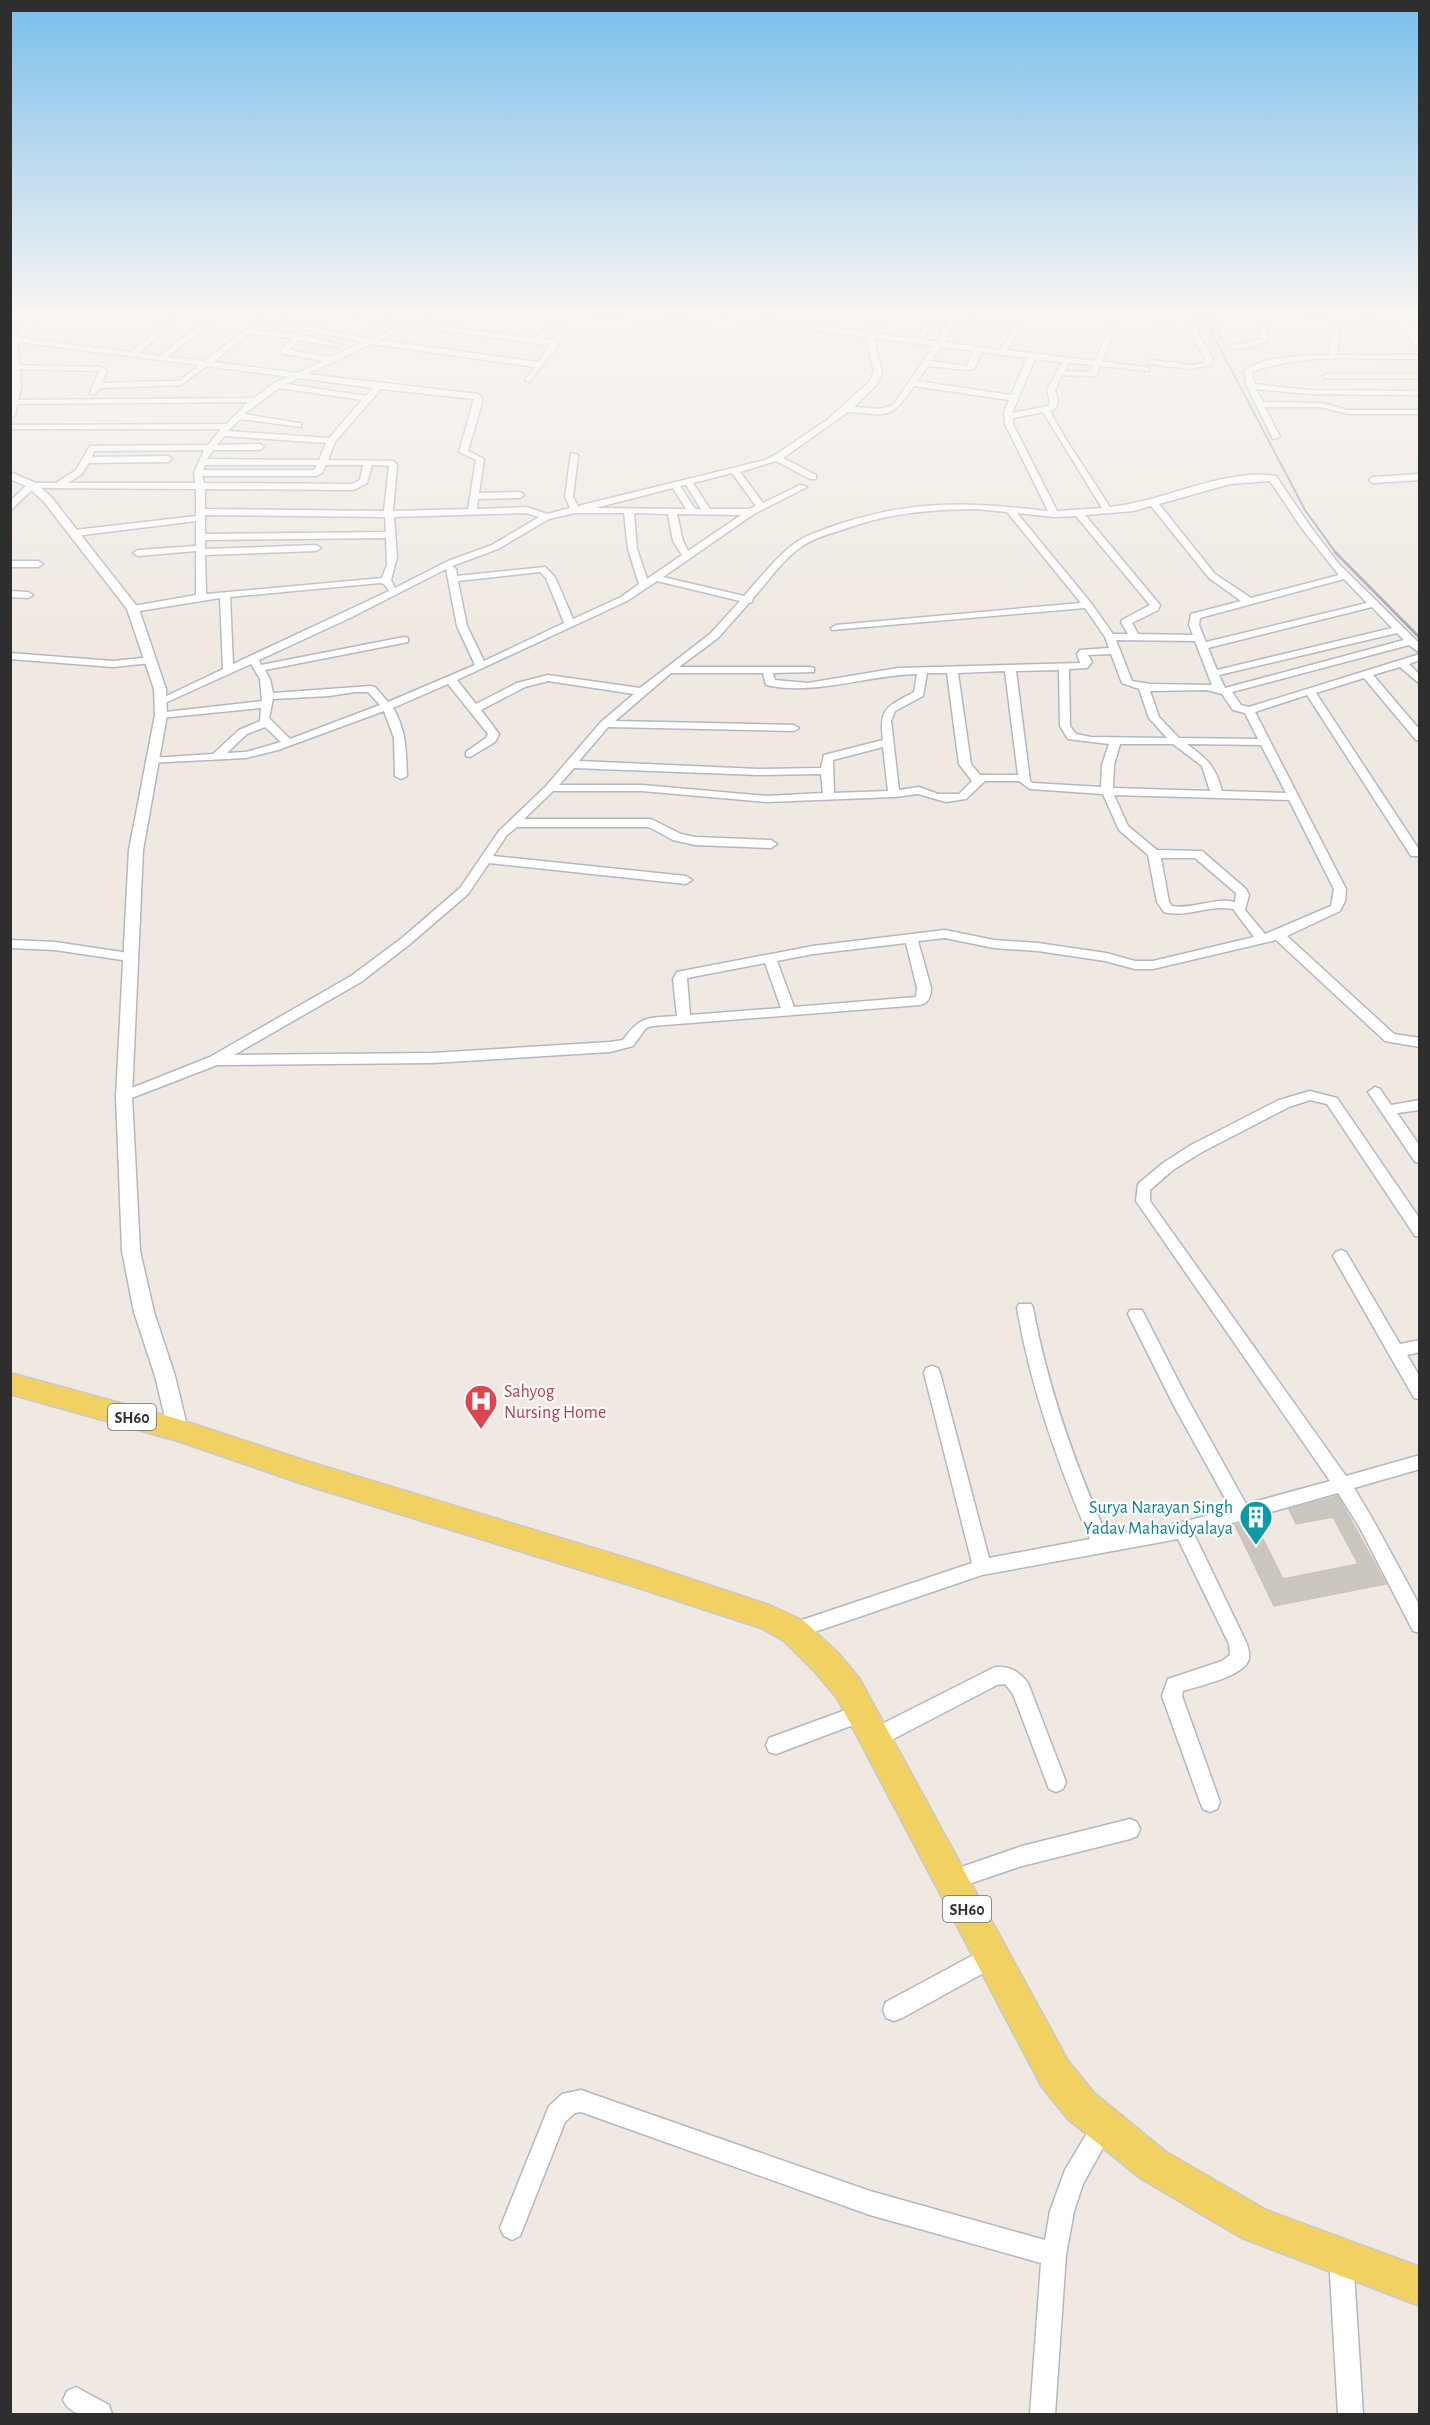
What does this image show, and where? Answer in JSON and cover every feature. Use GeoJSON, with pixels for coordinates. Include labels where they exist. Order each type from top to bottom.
{"type":"FeatureCollection","features":[{"type":"Feature","properties":{"kind":"main road","name":"SH60"},"geometry":{"type":"LineString","coordinates":[[10,1383],[178,1430],[251,1456],[636,1574],[769,1618],[794,1631],[827,1663],[848,1688],[1055,2074],[1082,2106],[1153,2165],[1255,2225],[1419,2287]]}},
{"type":"Feature","properties":{"kind":"street"},"geometry":{"type":"LineString","coordinates":[[201,597],[198,473],[212,447],[231,423]]}},
{"type":"Feature","properties":{"kind":"street"},"geometry":{"type":"LineString","coordinates":[[286,423],[298,425]]}},
{"type":"Feature","properties":{"kind":"street"},"geometry":{"type":"LineString","coordinates":[[198,473],[312,474],[319,471],[332,441],[347,423]]}},
{"type":"Feature","properties":{"kind":"street"},"geometry":{"type":"LineString","coordinates":[[471,423],[463,452],[480,459],[472,511]]}},
{"type":"Feature","properties":{"kind":"street"},"geometry":{"type":"LineString","coordinates":[[257,664],[451,563],[495,547],[546,517],[777,458],[826,423]]}},
{"type":"Feature","properties":{"kind":"street"},"geometry":{"type":"LineString","coordinates":[[1011,423],[1054,514]]}},
{"type":"Feature","properties":{"kind":"street"},"geometry":{"type":"LineString","coordinates":[[1053,423],[1108,511]]}},
{"type":"Feature","properties":{"kind":"street"},"geometry":{"type":"LineString","coordinates":[[1269,423],[1276,437]]}},
{"type":"Feature","properties":{"kind":"street"},"geometry":{"type":"LineString","coordinates":[[10,427],[224,430],[332,441]]}},
{"type":"Feature","properties":{"kind":"street"},"geometry":{"type":"LineString","coordinates":[[57,485],[79,472],[93,448],[99,427]]}},
{"type":"Feature","properties":{"kind":"street"},"geometry":{"type":"LineString","coordinates":[[252,462],[266,436]]}},
{"type":"Feature","properties":{"kind":"street"},"geometry":{"type":"LineString","coordinates":[[93,448],[260,447]]}},
{"type":"Feature","properties":{"kind":"street"},"geometry":{"type":"LineString","coordinates":[[574,455],[569,497],[575,510]]}},
{"type":"Feature","properties":{"kind":"street"},"geometry":{"type":"LineString","coordinates":[[777,458],[813,477]]}},
{"type":"Feature","properties":{"kind":"street"},"geometry":{"type":"LineString","coordinates":[[87,460],[168,459]]}},
{"type":"Feature","properties":{"kind":"street"},"geometry":{"type":"LineString","coordinates":[[202,462],[393,465],[389,514],[391,570],[386,580]]}},
{"type":"Feature","properties":{"kind":"street"},"geometry":{"type":"LineString","coordinates":[[10,508],[32,485],[200,484],[354,487],[364,481],[368,463]]}},
{"type":"Feature","properties":{"kind":"street"},"geometry":{"type":"LineString","coordinates":[[734,470],[750,489],[756,510]]}},
{"type":"Feature","properties":{"kind":"street"},"geometry":{"type":"LineString","coordinates":[[10,475],[32,485],[48,500],[133,609],[151,660],[161,708],[136,850],[124,1095],[131,1251],[144,1312],[165,1376],[178,1430]]}},
{"type":"Feature","properties":{"kind":"street"},"geometry":{"type":"LineString","coordinates":[[1373,480],[1419,477]]}},
{"type":"Feature","properties":{"kind":"street"},"geometry":{"type":"LineString","coordinates":[[124,1095],[215,1060],[371,970],[464,891],[513,823],[550,788],[604,723],[644,693],[668,670],[714,636],[795,547],[831,529],[870,517],[922,507],[976,506],[1054,514],[1108,511],[1154,503],[1230,480],[1272,478],[1306,528],[1346,576],[1416,646]]}},
{"type":"Feature","properties":{"kind":"street"},"geometry":{"type":"LineString","coordinates":[[688,482],[708,512]]}},
{"type":"Feature","properties":{"kind":"street"},"geometry":{"type":"LineString","coordinates":[[675,485],[693,512]]}},
{"type":"Feature","properties":{"kind":"street"},"geometry":{"type":"LineString","coordinates":[[152,761],[246,755],[288,743],[481,666],[624,599],[756,510],[803,487]]}},
{"type":"Feature","properties":{"kind":"street"},"geometry":{"type":"LineString","coordinates":[[474,496],[520,495]]}},
{"type":"Feature","properties":{"kind":"street"},"geometry":{"type":"LineString","coordinates":[[1154,503],[1212,576],[1248,601]]}},
{"type":"Feature","properties":{"kind":"street"},"geometry":{"type":"LineString","coordinates":[[75,534],[200,515],[389,514],[527,510],[546,517]]}},
{"type":"Feature","properties":{"kind":"street"},"geometry":{"type":"LineString","coordinates":[[575,510],[672,512],[756,510]]}},
{"type":"Feature","properties":{"kind":"street"},"geometry":{"type":"LineString","coordinates":[[1010,510],[1088,605],[1110,637],[1127,683],[1143,687],[1222,690],[1416,646]]}},
{"type":"Feature","properties":{"kind":"street"},"geometry":{"type":"LineString","coordinates":[[629,511],[628,522],[637,566],[645,586]]}},
{"type":"Feature","properties":{"kind":"street"},"geometry":{"type":"LineString","coordinates":[[672,512],[678,541],[687,556]]}},
{"type":"Feature","properties":{"kind":"street"},"geometry":{"type":"LineString","coordinates":[[1078,513],[1155,605],[1155,608],[1126,622],[1135,638]]}},
{"type":"Feature","properties":{"kind":"street"},"geometry":{"type":"LineString","coordinates":[[200,537],[390,535]]}},
{"type":"Feature","properties":{"kind":"street"},"geometry":{"type":"LineString","coordinates":[[138,553],[316,548]]}},
{"type":"Feature","properties":{"kind":"street"},"geometry":{"type":"LineString","coordinates":[[451,563],[462,626],[481,666]]}},
{"type":"Feature","properties":{"kind":"street"},"geometry":{"type":"LineString","coordinates":[[10,564],[38,564]]}},
{"type":"Feature","properties":{"kind":"street"},"geometry":{"type":"LineString","coordinates":[[452,579],[542,569],[549,577],[570,625]]}},
{"type":"Feature","properties":{"kind":"street"},"geometry":{"type":"LineString","coordinates":[[1346,576],[1195,616],[1194,625],[1212,674],[1237,708],[1249,710],[1419,657]]}},
{"type":"Feature","properties":{"kind":"street"},"geometry":{"type":"LineString","coordinates":[[656,578],[748,600]]}},
{"type":"Feature","properties":{"kind":"street"},"geometry":{"type":"LineString","coordinates":[[133,609],[201,597],[386,580]]}},
{"type":"Feature","properties":{"kind":"street"},"geometry":{"type":"LineString","coordinates":[[386,580],[389,582],[391,594]]}},
{"type":"Feature","properties":{"kind":"street"},"geometry":{"type":"LineString","coordinates":[[10,594],[28,595]]}},
{"type":"Feature","properties":{"kind":"street"},"geometry":{"type":"LineString","coordinates":[[225,595],[228,672]]}},
{"type":"Feature","properties":{"kind":"street"},"geometry":{"type":"LineString","coordinates":[[1110,637],[1202,642],[1374,604]]}},
{"type":"Feature","properties":{"kind":"street"},"geometry":{"type":"LineString","coordinates":[[836,628],[1088,605]]}},
{"type":"Feature","properties":{"kind":"street"},"geometry":{"type":"LineString","coordinates":[[1212,674],[1400,629]]}},
{"type":"Feature","properties":{"kind":"street"},"geometry":{"type":"LineString","coordinates":[[161,708],[228,672],[257,664],[404,640]]}},
{"type":"Feature","properties":{"kind":"street"},"geometry":{"type":"LineString","coordinates":[[767,670],[770,683],[808,687],[887,672],[1086,664],[1082,654],[1084,652],[1114,651]]}},
{"type":"Feature","properties":{"kind":"street"},"geometry":{"type":"LineString","coordinates":[[10,656],[113,664],[151,660]]}},
{"type":"Feature","properties":{"kind":"street"},"geometry":{"type":"LineString","coordinates":[[1402,663],[1419,681]]}},
{"type":"Feature","properties":{"kind":"street"},"geometry":{"type":"LineString","coordinates":[[257,664],[265,679],[267,700],[264,718],[288,743]]}},
{"type":"Feature","properties":{"kind":"street"},"geometry":{"type":"LineString","coordinates":[[1064,666],[1065,717],[1068,733],[1072,737],[1116,740],[1265,742]]}},
{"type":"Feature","properties":{"kind":"street"},"geometry":{"type":"LineString","coordinates":[[1010,667],[1023,778],[1025,782],[1038,788],[1293,797]]}},
{"type":"Feature","properties":{"kind":"street"},"geometry":{"type":"LineString","coordinates":[[952,669],[965,764],[967,770],[979,781]]}},
{"type":"Feature","properties":{"kind":"street"},"geometry":{"type":"LineString","coordinates":[[668,670],[810,670]]}},
{"type":"Feature","properties":{"kind":"street"},"geometry":{"type":"LineString","coordinates":[[894,794],[888,715],[896,706],[919,694],[922,670]]}},
{"type":"Feature","properties":{"kind":"street"},"geometry":{"type":"LineString","coordinates":[[1367,674],[1419,738]]}},
{"type":"Feature","properties":{"kind":"street"},"geometry":{"type":"LineString","coordinates":[[475,709],[521,685],[548,678],[644,693]]}},
{"type":"Feature","properties":{"kind":"street"},"geometry":{"type":"LineString","coordinates":[[450,679],[494,736],[470,754]]}},
{"type":"Feature","properties":{"kind":"street"},"geometry":{"type":"LineString","coordinates":[[1143,687],[1154,718],[1176,741],[1206,764],[1211,772],[1217,795]]}},
{"type":"Feature","properties":{"kind":"street"},"geometry":{"type":"LineString","coordinates":[[161,708],[267,700],[371,688],[388,705],[398,731],[401,776]]}},
{"type":"Feature","properties":{"kind":"street"},"geometry":{"type":"LineString","coordinates":[[1310,692],[1338,730],[1414,853]]}},
{"type":"Feature","properties":{"kind":"street"},"geometry":{"type":"LineString","coordinates":[[684,1019],[680,979],[682,975],[769,958],[911,937],[955,935],[994,944],[1038,947],[1106,957],[1144,966],[1263,940],[1322,917],[1336,908],[1340,901],[1340,890],[1249,710]]}},
{"type":"Feature","properties":{"kind":"street"},"geometry":{"type":"LineString","coordinates":[[216,757],[243,732],[266,722]]}},
{"type":"Feature","properties":{"kind":"street"},"geometry":{"type":"LineString","coordinates":[[604,723],[794,728]]}},
{"type":"Feature","properties":{"kind":"street"},"geometry":{"type":"LineString","coordinates":[[1116,740],[1108,765],[1107,791],[1123,828],[1154,854],[1163,902],[1168,909],[1177,911],[1218,903],[1238,907]]}},
{"type":"Feature","properties":{"kind":"street"},"geometry":{"type":"LineString","coordinates":[[829,797],[826,771],[828,757],[852,753],[889,742]]}},
{"type":"Feature","properties":{"kind":"street"},"geometry":{"type":"LineString","coordinates":[[570,764],[701,771],[826,771]]}},
{"type":"Feature","properties":{"kind":"street"},"geometry":{"type":"LineString","coordinates":[[696,793],[701,771]]}},
{"type":"Feature","properties":{"kind":"street"},"geometry":{"type":"LineString","coordinates":[[550,788],[642,788],[767,799],[894,794],[919,790],[935,797],[957,798],[966,795],[979,781],[989,777],[1023,778]]}},
{"type":"Feature","properties":{"kind":"street"},"geometry":{"type":"LineString","coordinates":[[513,823],[651,823],[678,837],[694,841],[771,844]]}},
{"type":"Feature","properties":{"kind":"street"},"geometry":{"type":"LineString","coordinates":[[1154,854],[1192,853],[1204,857],[1242,892],[1242,901],[1238,907]]}},
{"type":"Feature","properties":{"kind":"street"},"geometry":{"type":"LineString","coordinates":[[487,859],[686,880]]}},
{"type":"Feature","properties":{"kind":"street"},"geometry":{"type":"LineString","coordinates":[[1238,907],[1263,940]]}},
{"type":"Feature","properties":{"kind":"street"},"geometry":{"type":"LineString","coordinates":[[1280,935],[1390,1038],[1419,1043]]}},
{"type":"Feature","properties":{"kind":"street"},"geometry":{"type":"LineString","coordinates":[[215,1060],[433,1058],[610,1047],[628,1043],[641,1025],[684,1019],[920,1001],[924,996],[924,988],[911,937]]}},
{"type":"Feature","properties":{"kind":"street"},"geometry":{"type":"LineString","coordinates":[[10,944],[73,947],[129,957]]}},
{"type":"Feature","properties":{"kind":"street"},"geometry":{"type":"LineString","coordinates":[[769,958],[789,1011]]}},
{"type":"Feature","properties":{"kind":"street"},"geometry":{"type":"LineString","coordinates":[[1375,1092],[1419,1158]]}},
{"type":"Feature","properties":{"kind":"street"},"geometry":{"type":"LineString","coordinates":[[1419,1232],[1332,1101],[1314,1095],[1288,1102],[1204,1145],[1158,1173],[1143,1188],[1143,1201],[1153,1217],[1341,1483],[1366,1523],[1419,1624]]}},
{"type":"Feature","properties":{"kind":"street"},"geometry":{"type":"LineString","coordinates":[[1387,1110],[1419,1105]]}},
{"type":"Feature","properties":{"kind":"street"},"geometry":{"type":"LineString","coordinates":[[1341,1256],[1419,1393]]}},
{"type":"Feature","properties":{"kind":"street"},"geometry":{"type":"LineString","coordinates":[[1025,1308],[1034,1358],[1049,1415],[1071,1476],[1101,1544]]}},
{"type":"Feature","properties":{"kind":"street"},"geometry":{"type":"LineString","coordinates":[[1137,1314],[1180,1401],[1242,1513]]}},
{"type":"Feature","properties":{"kind":"street"},"geometry":{"type":"LineString","coordinates":[[1397,1351],[1419,1346]]}},
{"type":"Feature","properties":{"kind":"street"},"geometry":{"type":"LineString","coordinates":[[932,1373],[982,1567]]}},
{"type":"Feature","properties":{"kind":"street"},"geometry":{"type":"LineString","coordinates":[[794,1631],[982,1567],[1183,1530],[1419,1462]]}},
{"type":"Feature","properties":{"kind":"street"},"geometry":{"type":"LineString","coordinates":[[1183,1530],[1238,1644],[1240,1658],[1228,1668],[1174,1685],[1172,1696],[1210,1802]]}},
{"type":"Feature","properties":{"kind":"street"},"geometry":{"type":"LineString","coordinates":[[776,1746],[868,1725],[995,1676],[1006,1674],[1013,1677],[1021,1689],[1056,1782]]}},
{"type":"Feature","properties":{"kind":"street"},"geometry":{"type":"LineString","coordinates":[[951,1880],[1022,1856],[1130,1829]]}},
{"type":"Feature","properties":{"kind":"street"},"geometry":{"type":"LineString","coordinates":[[894,2010],[992,1956]]}},
{"type":"Feature","properties":{"kind":"street"},"geometry":{"type":"LineString","coordinates":[[512,2228],[557,2114],[570,2102],[581,2101],[870,2203],[1054,2255]]}},
{"type":"Feature","properties":{"kind":"street"},"geometry":{"type":"LineString","coordinates":[[1043,2415],[1054,2255],[1062,2211],[1073,2178],[1104,2126]]}},
{"type":"Feature","properties":{"kind":"street"},"geometry":{"type":"LineString","coordinates":[[1341,2257],[1350,2415]]}},
{"type":"Feature","properties":{"kind":"street"},"geometry":{"type":"LineString","coordinates":[[76,2400],[100,2415]]}},
{"type":"Feature","properties":{"kind":"building","name":"Surya Narayan Singh Yadav Mahavidyalaya"},"geometry":{"type":"Polygon","coordinates":[[[1338,1496],[1386,1584],[1274,1606],[1235,1525],[1253,1519],[1283,1579],[1358,1564],[1333,1517],[1296,1524],[1289,1509],[1338,1496]]]}},
{"type":"Feature","properties":{"kind":"railway"},"geometry":{"type":"LineString","coordinates":[[1259,423],[1305,510],[1336,553]]}},
{"type":"Feature","properties":{"kind":"railway"},"geometry":{"type":"LineString","coordinates":[[1335,552],[1420,638]]}},
{"type":"Feature","properties":{"kind":"place","name":"Sahyog Nursing Home"},"geometry":{"type":"Point","coordinates":[481,1430]}},
{"type":"Feature","properties":{"kind":"place","name":"Surya Narayan Singh Yadav Mahavidyalaya"},"geometry":{"type":"Point","coordinates":[1256,1546]}}]}
